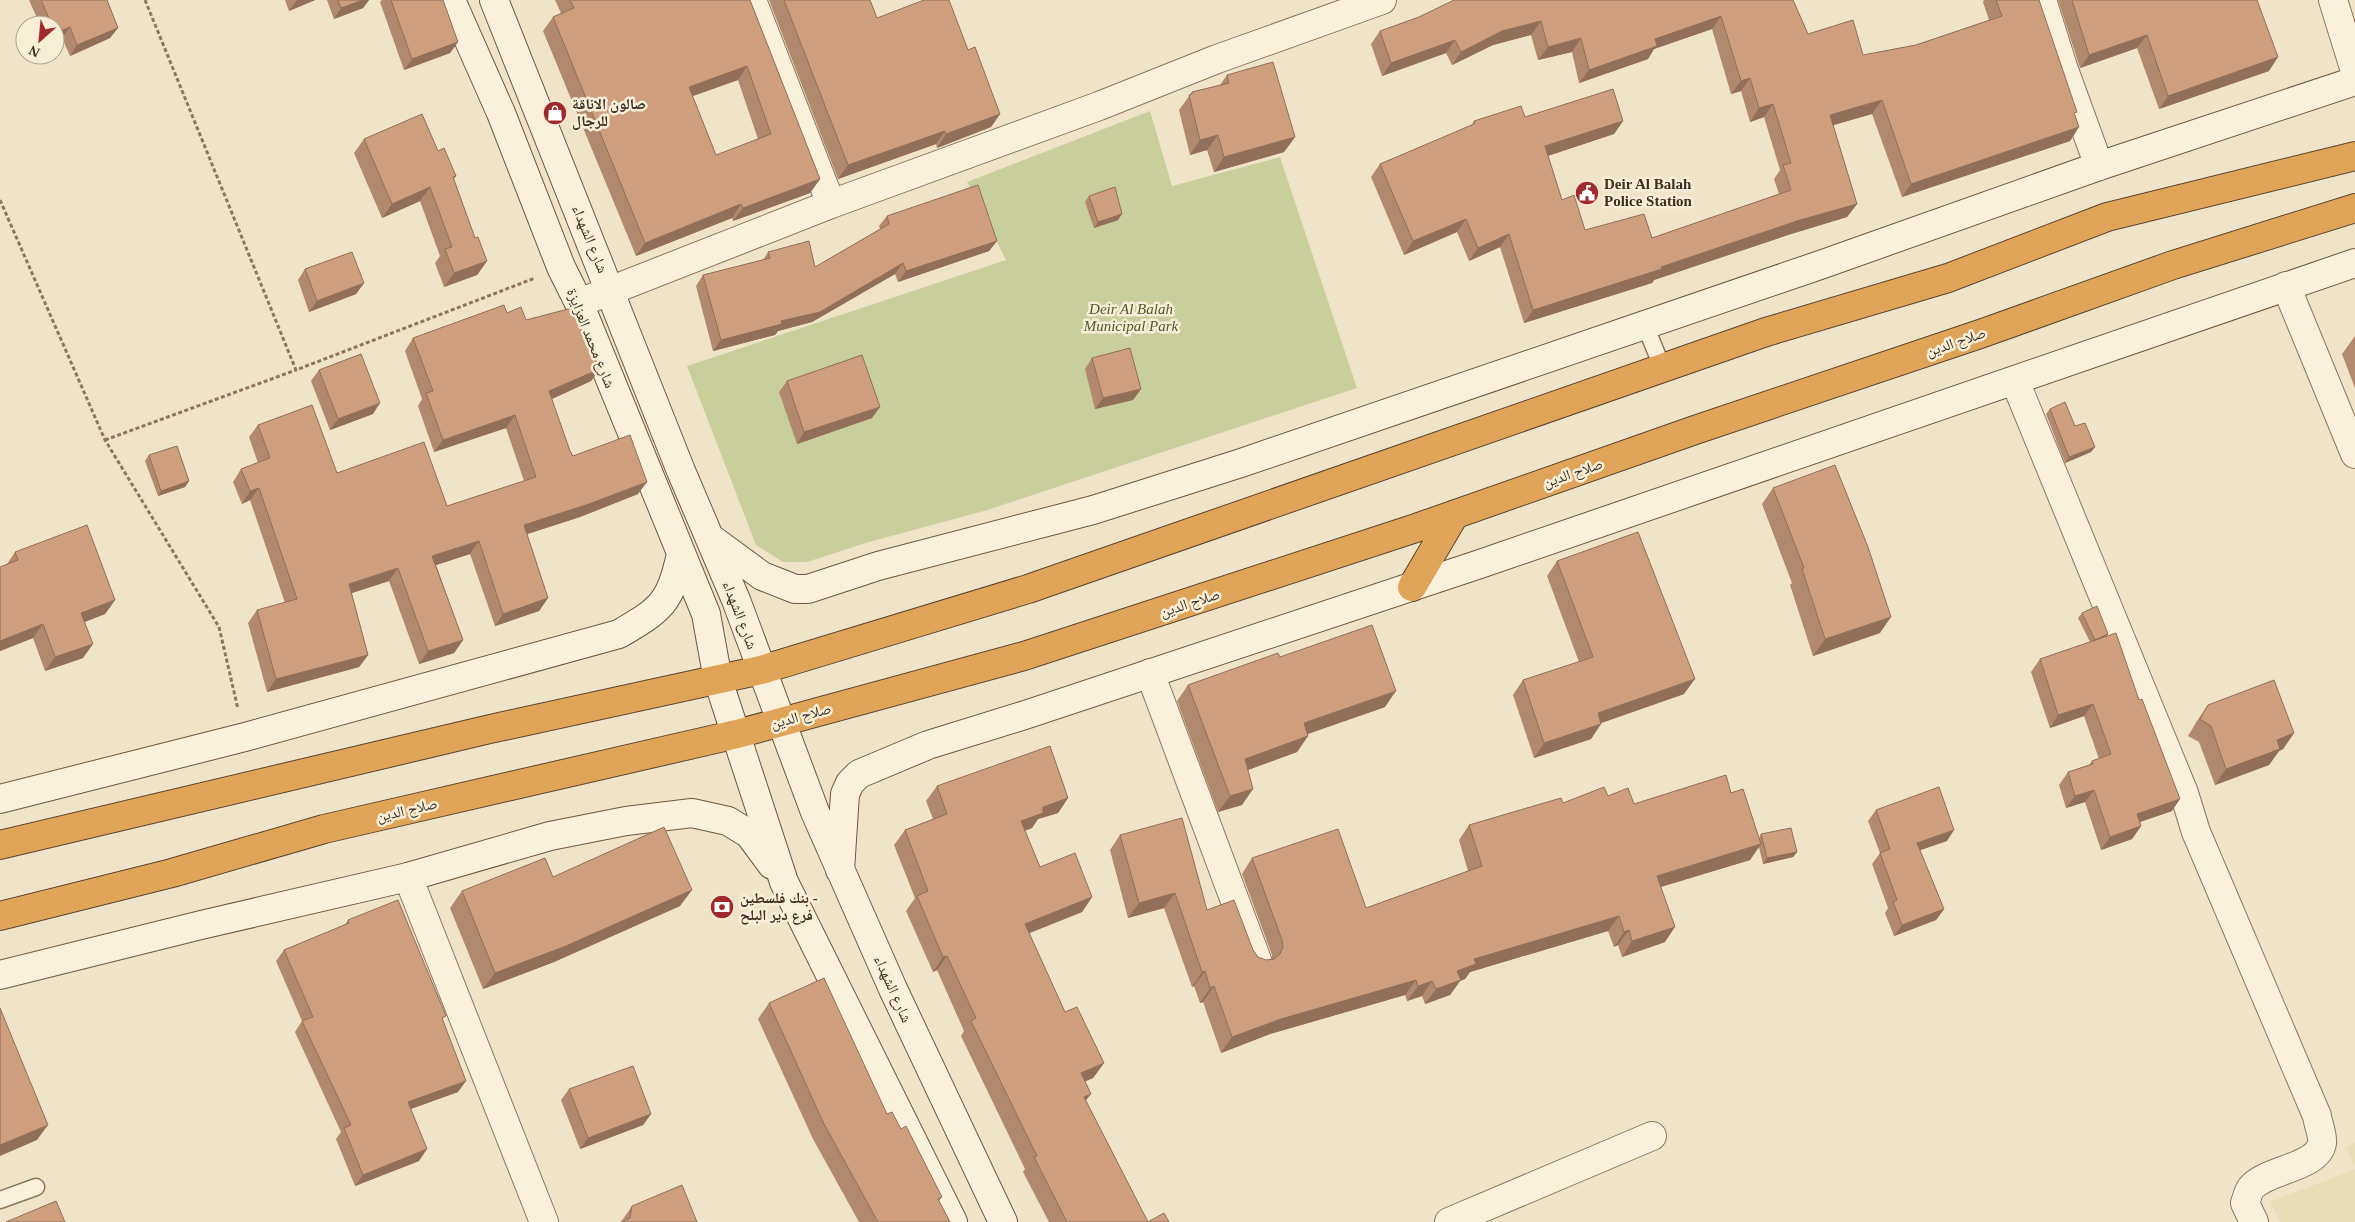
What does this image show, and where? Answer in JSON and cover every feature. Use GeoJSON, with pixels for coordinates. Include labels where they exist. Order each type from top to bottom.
{"type":"FeatureCollection","features":[{"type":"Feature","properties":{"kind":"highway"},"geometry":{"type":"LineString","coordinates":[[0,845],[471,734],[761,670],[1028,589],[1766,332],[1948,278],[2107,217],[2355,156]]}},
{"type":"Feature","properties":{"kind":"highway","name":"صلاح الدين"},"geometry":{"type":"LineString","coordinates":[[0,916],[172,873],[324,829],[737,734],[1024,656],[1455,514],[1695,430],[1984,333],[2173,265],[2355,208]]}},
{"type":"Feature","properties":{"kind":"highway"},"geometry":{"type":"LineString","coordinates":[[1412,586],[1455,514]]}},
{"type":"Feature","properties":{"kind":"main road","name":"شارع محمد العزايزة"},"geometry":{"type":"LineString","coordinates":[[451,0],[501,113],[561,268],[579,303],[706,614],[718,680],[737,734]]}},
{"type":"Feature","properties":{"kind":"main road","name":"شارع الشهداء"},"geometry":{"type":"LineString","coordinates":[[494,0],[736,600],[780,722],[840,870],[892,989],[1003,1222]]}},
{"type":"Feature","properties":{"kind":"main road"},"geometry":{"type":"LineString","coordinates":[[752,0],[831,204]]}},
{"type":"Feature","properties":{"kind":"main road"},"geometry":{"type":"LineString","coordinates":[[579,303],[610,289],[713,252],[831,204],[1099,106],[1217,59],[1382,0]]}},
{"type":"Feature","properties":{"kind":"main road"},"geometry":{"type":"LineString","coordinates":[[2042,0],[2063,67],[2099,166]]}},
{"type":"Feature","properties":{"kind":"main road"},"geometry":{"type":"LineString","coordinates":[[2333,0],[2355,71]]}},
{"type":"Feature","properties":{"kind":"main road"},"geometry":{"type":"LineString","coordinates":[[709,537],[762,576],[795,590],[808,589],[878,566],[1093,510],[1250,460],[2099,166],[2355,81]]}},
{"type":"Feature","properties":{"kind":"main road"},"geometry":{"type":"LineString","coordinates":[[840,870],[845,794],[850,783],[859,774],[928,745],[1025,715],[1412,586],[2355,264]]}},
{"type":"Feature","properties":{"kind":"main road"},"geometry":{"type":"LineString","coordinates":[[2286,286],[2355,454]]}},
{"type":"Feature","properties":{"kind":"main road"},"geometry":{"type":"LineString","coordinates":[[2015,381],[2184,793],[2196,832],[2317,1116],[2322,1141],[2320,1149],[2313,1158],[2260,1180],[2250,1189],[2246,1203],[2254,1222]]}},
{"type":"Feature","properties":{"kind":"main road"},"geometry":{"type":"LineString","coordinates":[[0,800],[244,738],[619,634],[647,618],[661,605],[673,587],[681,554]]}},
{"type":"Feature","properties":{"kind":"main road"},"geometry":{"type":"LineString","coordinates":[[1150,673],[1257,960]]}},
{"type":"Feature","properties":{"kind":"main road"},"geometry":{"type":"LineString","coordinates":[[737,734],[784,882],[953,1222]]}},
{"type":"Feature","properties":{"kind":"main road"},"geometry":{"type":"LineString","coordinates":[[0,975],[201,925],[408,878],[550,836],[626,820],[692,813],[728,821],[749,834],[784,882]]}},
{"type":"Feature","properties":{"kind":"main road"},"geometry":{"type":"LineString","coordinates":[[408,878],[544,1222]]}},
{"type":"Feature","properties":{"kind":"main road"},"geometry":{"type":"LineString","coordinates":[[1449,1222],[1652,1136]]}},
{"type":"Feature","properties":{"kind":"lane"},"geometry":{"type":"LineString","coordinates":[[1645,324],[1663,369]]}},
{"type":"Feature","properties":{"kind":"lane"},"geometry":{"type":"LineString","coordinates":[[0,1200],[36,1187]]}},
{"type":"Feature","properties":{"kind":"path"},"geometry":{"type":"LineString","coordinates":[[145,0],[296,370]]}},
{"type":"Feature","properties":{"kind":"path"},"geometry":{"type":"LineString","coordinates":[[0,200],[104,440],[219,627],[244,738]]}},
{"type":"Feature","properties":{"kind":"path"},"geometry":{"type":"LineString","coordinates":[[104,440],[296,370],[561,268]]}},
{"type":"Feature","properties":{"kind":"shaded area"},"geometry":{"type":"Polygon","coordinates":[[[2355,1143],[2355,1167],[2346,1147],[2355,1143]]]}},
{"type":"Feature","properties":{"kind":"shaded area"},"geometry":{"type":"Polygon","coordinates":[[[2355,1169],[2355,1222],[2280,1222],[2270,1202],[2355,1169]]]}},
{"type":"Feature","properties":{"kind":"green space","name":"Deir Al Balah Municipal Park"},"geometry":{"type":"Polygon","coordinates":[[[1150,111],[1172,186],[1280,157],[1357,388],[984,511],[869,542],[807,562],[783,562],[756,545],[687,366],[1006,260],[967,182],[1150,111]]]}},
{"type":"Feature","properties":{"kind":"building"},"geometry":{"type":"Polygon","coordinates":[[[41,0],[107,0],[118,28],[77,45],[70,27],[65,29],[65,15],[48,15],[41,0]]]}},
{"type":"Feature","properties":{"kind":"building"},"geometry":{"type":"Polygon","coordinates":[[[338,0],[363,0],[341,8],[338,0]]]}},
{"type":"Feature","properties":{"kind":"building"},"geometry":{"type":"Polygon","coordinates":[[[391,0],[443,0],[458,42],[412,59],[391,0]]]}},
{"type":"Feature","properties":{"kind":"building"},"geometry":{"type":"Polygon","coordinates":[[[570,0],[750,0],[820,179],[743,208],[741,204],[645,243],[553,17],[574,8],[570,0]],[[747,66],[689,87],[716,155],[771,134],[747,66]]]}},
{"type":"Feature","properties":{"kind":"building"},"geometry":{"type":"Polygon","coordinates":[[[784,0],[870,0],[877,18],[924,0],[949,0],[968,50],[975,47],[1000,114],[946,134],[945,131],[848,165],[784,0]]]}},
{"type":"Feature","properties":{"kind":"building"},"geometry":{"type":"Polygon","coordinates":[[[1454,0],[1793,0],[1808,34],[1853,20],[1863,55],[1916,45],[2002,16],[1996,0],[2039,0],[2077,112],[2074,113],[2079,127],[1911,184],[1882,100],[1830,115],[1857,204],[1800,220],[1661,267],[1662,269],[1533,310],[1509,234],[1478,248],[1466,219],[1413,241],[1380,164],[1474,124],[1474,121],[1521,106],[1525,117],[1613,89],[1623,121],[1545,146],[1562,200],[1574,195],[1585,230],[1644,214],[1652,238],[1791,190],[1783,165],[1791,163],[1773,104],[1759,108],[1750,78],[1741,81],[1721,16],[1655,39],[1657,46],[1589,70],[1581,38],[1548,47],[1541,21],[1502,31],[1461,52],[1455,40],[1391,63],[1380,31],[1419,17],[1454,0]]]}},
{"type":"Feature","properties":{"kind":"building"},"geometry":{"type":"Polygon","coordinates":[[[2072,0],[2257,0],[2278,57],[2168,96],[2147,35],[2089,55],[2072,0]]]}},
{"type":"Feature","properties":{"kind":"building"},"geometry":{"type":"Polygon","coordinates":[[[1273,62],[1295,137],[1224,157],[1218,135],[1200,140],[1189,95],[1192,92],[1229,83],[1227,75],[1273,62]]]}},
{"type":"Feature","properties":{"kind":"building"},"geometry":{"type":"Polygon","coordinates":[[[422,114],[438,151],[444,148],[456,176],[453,177],[475,238],[478,237],[487,261],[454,273],[445,249],[452,247],[430,187],[392,204],[364,139],[422,114]]]}},
{"type":"Feature","properties":{"kind":"building"},"geometry":{"type":"Polygon","coordinates":[[[978,185],[997,241],[906,271],[903,263],[820,312],[781,321],[782,324],[721,340],[703,275],[770,258],[768,252],[809,241],[815,267],[889,224],[887,216],[978,185]]]}},
{"type":"Feature","properties":{"kind":"building"},"geometry":{"type":"Polygon","coordinates":[[[1115,187],[1122,214],[1098,222],[1089,196],[1115,187]]]}},
{"type":"Feature","properties":{"kind":"building"},"geometry":{"type":"Polygon","coordinates":[[[352,252],[364,283],[317,301],[305,269],[352,252]]]}},
{"type":"Feature","properties":{"kind":"building"},"geometry":{"type":"Polygon","coordinates":[[[504,305],[507,313],[521,307],[526,320],[572,308],[600,369],[549,391],[570,451],[573,456],[630,435],[647,482],[589,504],[524,525],[548,598],[503,614],[479,541],[432,556],[463,640],[428,651],[398,568],[349,584],[368,655],[276,679],[257,610],[297,599],[259,488],[250,491],[241,469],[270,458],[258,425],[312,405],[337,473],[424,442],[447,506],[536,477],[515,415],[443,440],[426,393],[433,391],[413,338],[504,305]]]}},
{"type":"Feature","properties":{"kind":"building"},"geometry":{"type":"Polygon","coordinates":[[[1130,348],[1141,389],[1103,398],[1092,358],[1130,348]]]}},
{"type":"Feature","properties":{"kind":"building"},"geometry":{"type":"Polygon","coordinates":[[[361,354],[380,403],[338,419],[319,370],[361,354]]]}},
{"type":"Feature","properties":{"kind":"building"},"geometry":{"type":"Polygon","coordinates":[[[862,355],[880,407],[804,432],[787,381],[862,355]]]}},
{"type":"Feature","properties":{"kind":"building"},"geometry":{"type":"Polygon","coordinates":[[[2065,402],[2075,426],[2085,423],[2095,447],[2069,457],[2050,409],[2065,402]]]}},
{"type":"Feature","properties":{"kind":"building"},"geometry":{"type":"Polygon","coordinates":[[[177,446],[189,481],[161,491],[149,455],[177,446]]]}},
{"type":"Feature","properties":{"kind":"building"},"geometry":{"type":"Polygon","coordinates":[[[1835,465],[1868,547],[1891,617],[1825,639],[1802,569],[1804,568],[1773,488],[1835,465]]]}},
{"type":"Feature","properties":{"kind":"building"},"geometry":{"type":"Polygon","coordinates":[[[87,525],[115,600],[81,613],[93,644],[55,657],[43,624],[0,641],[0,567],[18,560],[15,552],[87,525]]]}},
{"type":"Feature","properties":{"kind":"building"},"geometry":{"type":"Polygon","coordinates":[[[1638,532],[1695,679],[1598,713],[1601,724],[1544,743],[1523,680],[1593,657],[1557,561],[1638,532]]]}},
{"type":"Feature","properties":{"kind":"building"},"geometry":{"type":"Polygon","coordinates":[[[2097,606],[2108,634],[2095,640],[2082,613],[2097,606]]]}},
{"type":"Feature","properties":{"kind":"building"},"geometry":{"type":"Polygon","coordinates":[[[1372,625],[1396,691],[1304,723],[1308,736],[1245,759],[1253,789],[1230,796],[1188,685],[1278,653],[1280,657],[1372,625]]]}},
{"type":"Feature","properties":{"kind":"building"},"geometry":{"type":"Polygon","coordinates":[[[2116,633],[2139,700],[2142,699],[2180,799],[2137,814],[2141,826],[2110,837],[2094,790],[2075,796],[2068,772],[2093,764],[2092,761],[2111,754],[2093,704],[2058,715],[2040,659],[2116,633]]]}},
{"type":"Feature","properties":{"kind":"building"},"geometry":{"type":"Polygon","coordinates":[[[2274,680],[2294,733],[2277,740],[2280,749],[2226,769],[2211,726],[2200,719],[2208,705],[2274,680]]]}},
{"type":"Feature","properties":{"kind":"building"},"geometry":{"type":"Polygon","coordinates":[[[1050,746],[1068,798],[1043,807],[1043,813],[1021,821],[1040,867],[1075,853],[1092,897],[1025,924],[1065,1012],[1077,1007],[1104,1063],[1081,1073],[1091,1094],[1084,1097],[1148,1222],[1067,1222],[1034,1157],[1037,1156],[971,1021],[976,1018],[947,956],[943,957],[917,896],[928,891],[905,830],[947,814],[937,786],[1050,746]]]}},
{"type":"Feature","properties":{"kind":"building"},"geometry":{"type":"Polygon","coordinates":[[[1726,775],[1731,793],[1743,789],[1761,844],[1657,876],[1675,927],[1632,941],[1629,930],[1624,932],[1619,916],[1474,959],[1476,964],[1457,971],[1461,980],[1436,989],[1432,981],[1418,986],[1416,980],[1281,1019],[1232,1037],[1214,986],[1210,988],[1205,971],[1202,972],[1175,893],[1139,903],[1120,835],[1182,818],[1207,910],[1234,900],[1253,950],[1258,957],[1266,960],[1274,959],[1280,954],[1283,947],[1252,858],[1338,829],[1366,908],[1482,866],[1469,825],[1561,798],[1563,803],[1604,787],[1608,796],[1628,788],[1634,804],[1726,775]]]}},
{"type":"Feature","properties":{"kind":"building"},"geometry":{"type":"Polygon","coordinates":[[[1939,787],[1954,830],[1917,843],[1944,909],[1902,925],[1893,902],[1897,900],[1880,853],[1890,849],[1876,810],[1939,787]]]}},
{"type":"Feature","properties":{"kind":"building"},"geometry":{"type":"Polygon","coordinates":[[[664,827],[692,890],[566,946],[495,973],[462,891],[545,858],[553,877],[664,827]]]}},
{"type":"Feature","properties":{"kind":"building"},"geometry":{"type":"Polygon","coordinates":[[[1791,828],[1797,852],[1767,858],[1761,834],[1791,828]]]}},
{"type":"Feature","properties":{"kind":"building"},"geometry":{"type":"Polygon","coordinates":[[[398,900],[446,1016],[442,1018],[466,1081],[408,1102],[427,1149],[363,1175],[344,1128],[351,1125],[302,1021],[313,1017],[284,950],[349,923],[348,920],[398,900]]]}},
{"type":"Feature","properties":{"kind":"building"},"geometry":{"type":"Polygon","coordinates":[[[824,978],[887,1114],[892,1112],[901,1129],[906,1126],[942,1197],[938,1199],[950,1222],[878,1222],[824,1124],[769,1003],[824,978]]]}},
{"type":"Feature","properties":{"kind":"building"},"geometry":{"type":"Polygon","coordinates":[[[0,1008],[48,1125],[0,1145],[0,1008]]]}},
{"type":"Feature","properties":{"kind":"building"},"geometry":{"type":"Polygon","coordinates":[[[633,1066],[651,1114],[588,1138],[569,1089],[633,1066]]]}},
{"type":"Feature","properties":{"kind":"building"},"geometry":{"type":"Polygon","coordinates":[[[682,1185],[697,1222],[621,1222],[630,1218],[632,1206],[682,1185]]]}},
{"type":"Feature","properties":{"kind":"building"},"geometry":{"type":"Polygon","coordinates":[[[56,1201],[65,1222],[6,1222],[56,1201]]]}},
{"type":"Feature","properties":{"kind":"building"},"geometry":{"type":"Polygon","coordinates":[[[1164,1213],[1169,1222],[1148,1222],[1164,1213]]]}},
{"type":"Feature","properties":{"kind":"place","name":"صالون الاناقة للرجال"},"geometry":{"type":"Point","coordinates":[555,113]}},
{"type":"Feature","properties":{"kind":"place","name":"Deir Al Balah Police Station"},"geometry":{"type":"Point","coordinates":[1587,193]}},
{"type":"Feature","properties":{"kind":"place","name":"بنك فلسطين - فرع دير البلح"},"geometry":{"type":"Point","coordinates":[722,907]}}]}
